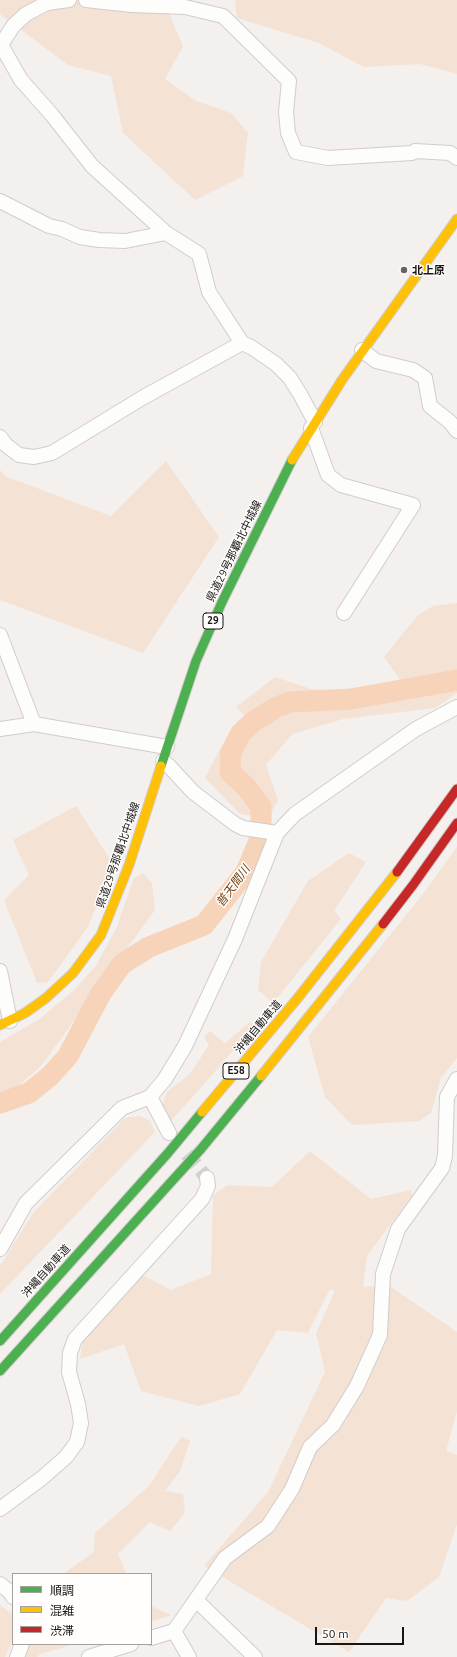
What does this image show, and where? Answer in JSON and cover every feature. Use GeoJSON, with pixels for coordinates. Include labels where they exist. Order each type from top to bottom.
{"type":"FeatureCollection","features":[{"type":"Feature","properties":{"kind":"main road","name":"県道29号那覇北中城線"},"geometry":{"type":"LineString","coordinates":[[5,1023],[25,1013],[46,998],[73,973],[101,935],[129,865],[196,661],[272,497],[313,425],[362,350],[457,219]]}},
{"type":"Feature","properties":{"kind":"main road","name":"沖縄自動車道"},"geometry":{"type":"LineString","coordinates":[[0,1340],[168,1153],[296,999],[389,882],[457,789]]}},
{"type":"Feature","properties":{"kind":"main road","name":"E58"},"geometry":{"type":"LineString","coordinates":[[0,1371],[201,1149],[305,1023],[413,885],[457,823]]}},
{"type":"Feature","properties":{"kind":"main road"},"geometry":{"type":"LineString","coordinates":[[2,1323],[29,1309]]}},
{"type":"Feature","properties":{"kind":"street"},"geometry":{"type":"LineString","coordinates":[[69,0],[46,3],[26,14],[13,26],[1,45],[21,80],[52,115],[92,166],[166,233],[199,254],[209,292],[242,342],[251,346],[276,364],[290,378],[300,394],[313,425],[328,475],[341,484],[413,505],[344,613]]}},
{"type":"Feature","properties":{"kind":"street"},"geometry":{"type":"LineString","coordinates":[[86,0],[132,5],[184,7],[223,16],[289,81],[286,112],[288,133],[296,152],[328,158],[412,153],[415,151],[450,153],[457,158]]}},
{"type":"Feature","properties":{"kind":"street"},"geometry":{"type":"LineString","coordinates":[[0,201],[49,226],[62,229],[80,237],[98,240],[125,241],[166,233]]}},
{"type":"Feature","properties":{"kind":"street"},"geometry":{"type":"LineString","coordinates":[[0,437],[6,445],[19,455],[34,457],[52,453],[142,398],[242,342]]}},
{"type":"Feature","properties":{"kind":"street"},"geometry":{"type":"LineString","coordinates":[[362,350],[376,361],[413,370],[426,378],[430,406],[450,422],[457,431]]}},
{"type":"Feature","properties":{"kind":"street"},"geometry":{"type":"LineString","coordinates":[[0,635],[34,724]]}},
{"type":"Feature","properties":{"kind":"street"},"geometry":{"type":"LineString","coordinates":[[0,1249],[26,1203],[122,1108],[150,1097],[164,1079],[185,1046],[235,939],[276,833],[295,814],[416,729],[457,707]]}},
{"type":"Feature","properties":{"kind":"street"},"geometry":{"type":"LineString","coordinates":[[0,729],[34,724],[167,747]]}},
{"type":"Feature","properties":{"kind":"street"},"geometry":{"type":"LineString","coordinates":[[163,761],[193,792],[243,828],[276,833]]}},
{"type":"Feature","properties":{"kind":"street"},"geometry":{"type":"LineString","coordinates":[[0,971],[5,1023]]}},
{"type":"Feature","properties":{"kind":"street"},"geometry":{"type":"LineString","coordinates":[[152,1638],[174,1630],[225,1558],[268,1526],[292,1489],[310,1447],[333,1425],[357,1386],[380,1335],[383,1274],[398,1229],[442,1168],[451,1160],[447,1097],[457,1080]]}},
{"type":"Feature","properties":{"kind":"street"},"geometry":{"type":"LineString","coordinates":[[150,1097],[169,1133]]}},
{"type":"Feature","properties":{"kind":"street"},"geometry":{"type":"LineString","coordinates":[[0,1509],[48,1473],[66,1457],[77,1442],[81,1423],[78,1404],[69,1372],[70,1353],[75,1339],[202,1199],[208,1186],[207,1178]]}},
{"type":"Feature","properties":{"kind":"street"},"geometry":{"type":"LineString","coordinates":[[0,1584],[12,1595]]}},
{"type":"Feature","properties":{"kind":"street"},"geometry":{"type":"LineString","coordinates":[[196,1600],[255,1657]]}},
{"type":"Feature","properties":{"kind":"street"},"geometry":{"type":"LineString","coordinates":[[174,1630],[186,1656]]}},
{"type":"Feature","properties":{"kind":"street"},"geometry":{"type":"LineString","coordinates":[[17,1657],[22,1645]]}},
{"type":"Feature","properties":{"kind":"street"},"geometry":{"type":"LineString","coordinates":[[89,1657],[128,1645]]}},
{"type":"Feature","properties":{"kind":"shaded area"},"geometry":{"type":"Polygon","coordinates":[[[0,0],[163,0],[183,46],[165,79],[196,101],[231,113],[248,133],[243,176],[195,200],[123,133],[111,76],[68,65],[0,14],[0,0]]]}},
{"type":"Feature","properties":{"kind":"shaded area"},"geometry":{"type":"Polygon","coordinates":[[[235,0],[457,0],[457,74],[420,64],[364,67],[319,43],[237,18],[235,0]]]}},
{"type":"Feature","properties":{"kind":"shaded area"},"geometry":{"type":"Polygon","coordinates":[[[166,461],[219,537],[143,653],[0,600],[0,470],[5,476],[111,516],[166,461]]]}},
{"type":"Feature","properties":{"kind":"shaded area"},"geometry":{"type":"Polygon","coordinates":[[[457,603],[457,693],[435,708],[343,719],[292,734],[266,765],[278,800],[269,818],[240,814],[205,778],[220,749],[245,716],[236,707],[275,677],[311,689],[395,696],[402,682],[384,657],[418,615],[433,606],[457,603]]]}},
{"type":"Feature","properties":{"kind":"shaded area"},"geometry":{"type":"Polygon","coordinates":[[[76,806],[113,864],[88,927],[48,982],[37,983],[4,900],[29,875],[13,840],[76,806]]]}},
{"type":"Feature","properties":{"kind":"shaded area"},"geometry":{"type":"Polygon","coordinates":[[[457,847],[457,1058],[441,1078],[431,1113],[419,1121],[352,1125],[325,1097],[308,1037],[423,894],[457,847]]]}},
{"type":"Feature","properties":{"kind":"shaded area"},"geometry":{"type":"Polygon","coordinates":[[[349,853],[366,862],[334,911],[341,919],[273,1003],[258,990],[261,962],[308,881],[349,853]]]}},
{"type":"Feature","properties":{"kind":"shaded area"},"geometry":{"type":"Polygon","coordinates":[[[143,873],[152,883],[155,910],[41,1066],[17,1087],[0,1092],[0,1042],[38,1020],[72,992],[95,967],[116,929],[134,878],[143,873]]]}},
{"type":"Feature","properties":{"kind":"shaded area"},"geometry":{"type":"Polygon","coordinates":[[[250,1022],[255,1026],[171,1121],[162,1105],[167,1092],[190,1074],[209,1045],[204,1037],[210,1031],[225,1043],[250,1022]]]}},
{"type":"Feature","properties":{"kind":"shaded area"},"geometry":{"type":"Polygon","coordinates":[[[140,1116],[150,1121],[155,1132],[0,1294],[0,1266],[33,1213],[125,1118],[140,1116]]]}},
{"type":"Feature","properties":{"kind":"shaded area"},"geometry":{"type":"Polygon","coordinates":[[[310,1151],[371,1199],[411,1190],[412,1195],[367,1256],[363,1287],[388,1285],[457,1332],[457,1411],[446,1451],[457,1455],[457,1524],[439,1577],[407,1601],[386,1598],[349,1652],[204,1566],[268,1492],[325,1372],[316,1333],[335,1291],[330,1289],[308,1333],[277,1330],[240,1394],[199,1406],[141,1391],[124,1344],[80,1359],[84,1334],[142,1275],[171,1290],[211,1274],[213,1196],[227,1185],[272,1187],[310,1151]]]}},
{"type":"Feature","properties":{"kind":"shaded area"},"geometry":{"type":"Polygon","coordinates":[[[181,1437],[190,1441],[180,1471],[165,1491],[183,1494],[185,1513],[170,1531],[150,1522],[118,1554],[126,1573],[64,1573],[94,1552],[95,1533],[149,1486],[181,1437]]]}},
{"type":"Feature","properties":{"kind":"shaded area"},"geometry":{"type":"Polygon","coordinates":[[[0,1605],[12,1614],[12,1642],[5,1657],[0,1657],[0,1605]]]}},
{"type":"Feature","properties":{"kind":"shaded area"},"geometry":{"type":"Polygon","coordinates":[[[152,1606],[171,1615],[152,1622],[152,1606]]]}},
{"type":"Feature","properties":{"kind":"shaded area"},"geometry":{"type":"Polygon","coordinates":[[[27,1645],[72,1645],[40,1654],[37,1657],[23,1657],[27,1645]]]}},
{"type":"Feature","properties":{"kind":"waterway","name":"普天間川"},"geometry":{"type":"LineString","coordinates":[[0,1103],[29,1093],[50,1076],[68,1056],[100,995],[122,964],[149,947],[204,925],[246,872],[261,836],[261,807],[247,788],[230,772],[231,752],[241,733],[254,721],[277,707],[290,702],[351,699],[457,680]]}},
{"type":"Feature","properties":{"kind":"tunnel"},"geometry":{"type":"LineString","coordinates":[[187,1154],[207,1178]]}},
{"type":"Feature","properties":{"kind":"traffic: fast"},"geometry":{"type":"LineString","coordinates":[[161,766],[196,661],[222,602],[292,460]]}},
{"type":"Feature","properties":{"kind":"traffic: fast"},"geometry":{"type":"LineString","coordinates":[[0,1371],[201,1149],[261,1076]]}},
{"type":"Feature","properties":{"kind":"traffic: fast"},"geometry":{"type":"LineString","coordinates":[[0,1341],[168,1153],[202,1112]]}},
{"type":"Feature","properties":{"kind":"traffic: slow"},"geometry":{"type":"LineString","coordinates":[[292,460],[342,380],[457,219]]}},
{"type":"Feature","properties":{"kind":"traffic: slow"},"geometry":{"type":"LineString","coordinates":[[0,1025],[25,1013],[46,998],[73,973],[101,935],[129,865],[161,766]]}},
{"type":"Feature","properties":{"kind":"traffic: slow"},"geometry":{"type":"LineString","coordinates":[[202,1112],[297,999],[397,872]]}},
{"type":"Feature","properties":{"kind":"traffic: slow"},"geometry":{"type":"LineString","coordinates":[[261,1076],[383,924]]}},
{"type":"Feature","properties":{"kind":"traffic: jam"},"geometry":{"type":"LineString","coordinates":[[397,872],[457,789]]}},
{"type":"Feature","properties":{"kind":"traffic: jam"},"geometry":{"type":"LineString","coordinates":[[383,924],[457,823]]}},
{"type":"Feature","properties":{"kind":"place","name":"北上原"},"geometry":{"type":"Point","coordinates":[404,270]}}]}
